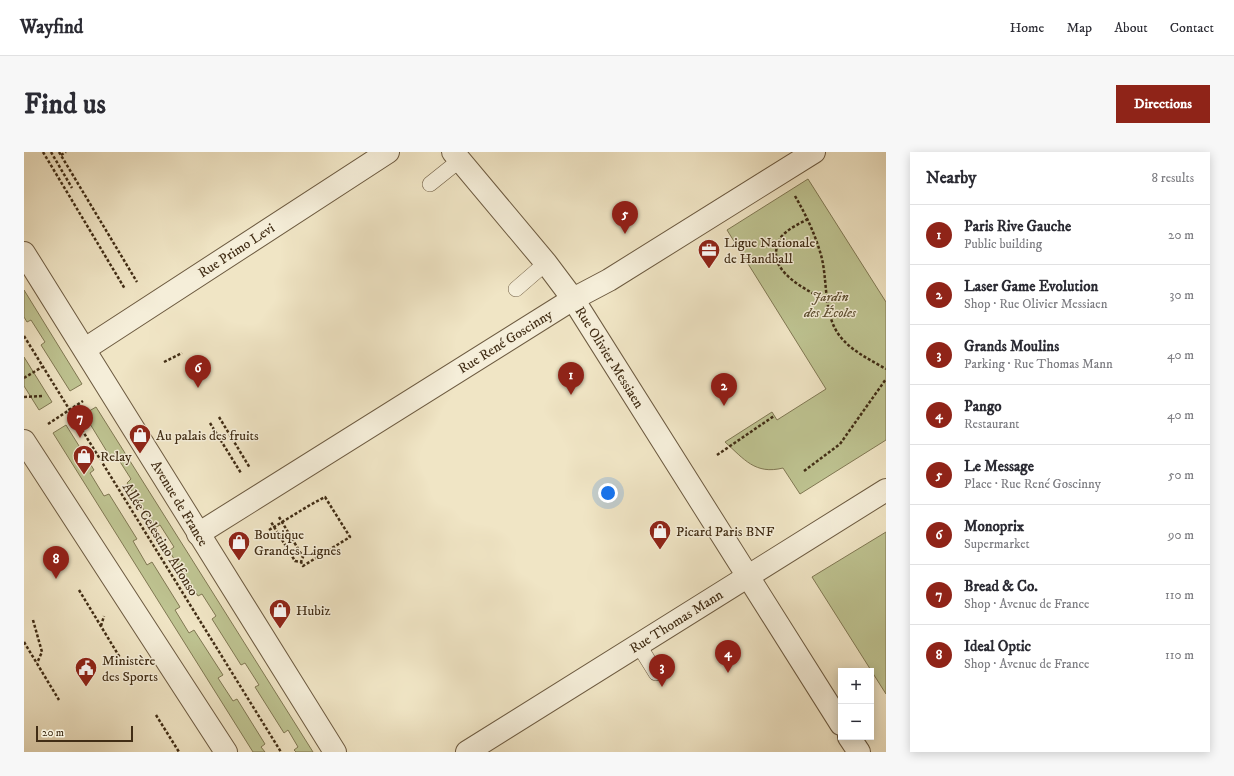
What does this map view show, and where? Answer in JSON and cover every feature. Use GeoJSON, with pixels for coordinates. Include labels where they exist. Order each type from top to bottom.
{"type":"FeatureCollection","features":[{"type":"Feature","properties":{"kind":"street","name":"Rue Primo Levi"},"geometry":{"type":"LineString","coordinates":[[84,349],[388,152]]}},
{"type":"Feature","properties":{"kind":"street","name":"Rue René Goscinny"},"geometry":{"type":"LineString","coordinates":[[198,534],[573,298],[609,280],[814,152]]}},
{"type":"Feature","properties":{"kind":"street","name":"Rue Olivier Messiaen"},"geometry":{"type":"LineString","coordinates":[[456,156],[546,263],[573,298],[838,719]]}},
{"type":"Feature","properties":{"kind":"street","name":"Avenue de France"},"geometry":{"type":"LineString","coordinates":[[24,253],[335,752]]}},
{"type":"Feature","properties":{"kind":"street"},"geometry":{"type":"LineString","coordinates":[[24,441],[226,752]]}},
{"type":"Feature","properties":{"kind":"street","name":"Rue Thomas Mann"},"geometry":{"type":"LineString","coordinates":[[467,752],[886,490]]}},
{"type":"Feature","properties":{"kind":"street"},"geometry":{"type":"LineString","coordinates":[[851,740],[858,752]]}},
{"type":"Feature","properties":{"kind":"lane"},"geometry":{"type":"LineString","coordinates":[[430,184],[456,156]]}},
{"type":"Feature","properties":{"kind":"lane"},"geometry":{"type":"LineString","coordinates":[[516,289],[546,263]]}},
{"type":"Feature","properties":{"kind":"lane"},"geometry":{"type":"LineString","coordinates":[[638,644],[656,673]]}},
{"type":"Feature","properties":{"kind":"path"},"geometry":{"type":"LineString","coordinates":[[51,152],[72,188]]}},
{"type":"Feature","properties":{"kind":"path"},"geometry":{"type":"LineString","coordinates":[[59,152],[137,283]]}},
{"type":"Feature","properties":{"kind":"path"},"geometry":{"type":"LineString","coordinates":[[61,155],[66,152]]}},
{"type":"Feature","properties":{"kind":"path"},"geometry":{"type":"LineString","coordinates":[[43,153],[126,290]]}},
{"type":"Feature","properties":{"kind":"path"},"geometry":{"type":"LineString","coordinates":[[791,189],[808,219],[821,256],[831,317],[838,334],[852,350],[886,368]]}},
{"type":"Feature","properties":{"kind":"path"},"geometry":{"type":"LineString","coordinates":[[808,219],[792,228],[781,237],[776,252],[780,268],[802,287],[829,301]]}},
{"type":"Feature","properties":{"kind":"path","name":"Allée Celestino Alfonso"},"geometry":{"type":"LineString","coordinates":[[24,336],[281,752]]}},
{"type":"Feature","properties":{"kind":"path"},"geometry":{"type":"LineString","coordinates":[[164,362],[182,353]]}},
{"type":"Feature","properties":{"kind":"path"},"geometry":{"type":"LineString","coordinates":[[24,378],[42,367]]}},
{"type":"Feature","properties":{"kind":"path"},"geometry":{"type":"LineString","coordinates":[[804,471],[840,444],[886,379]]}},
{"type":"Feature","properties":{"kind":"path"},"geometry":{"type":"LineString","coordinates":[[24,397],[44,396]]}},
{"type":"Feature","properties":{"kind":"path"},"geometry":{"type":"LineString","coordinates":[[48,424],[85,400]]}},
{"type":"Feature","properties":{"kind":"path"},"geometry":{"type":"LineString","coordinates":[[717,455],[774,416]]}},
{"type":"Feature","properties":{"kind":"path"},"geometry":{"type":"LineString","coordinates":[[269,530],[325,497],[350,537],[303,566],[301,562],[295,561]]}},
{"type":"Feature","properties":{"kind":"path"},"geometry":{"type":"LineString","coordinates":[[301,562],[303,557]]}},
{"type":"Feature","properties":{"kind":"path"},"geometry":{"type":"LineString","coordinates":[[79,590],[122,661]]}},
{"type":"Feature","properties":{"kind":"path"},"geometry":{"type":"LineString","coordinates":[[101,626],[105,614]]}},
{"type":"Feature","properties":{"kind":"path"},"geometry":{"type":"LineString","coordinates":[[33,620],[42,652],[37,663]]}},
{"type":"Feature","properties":{"kind":"path"},"geometry":{"type":"LineString","coordinates":[[24,642],[59,700]]}},
{"type":"Feature","properties":{"kind":"path"},"geometry":{"type":"LineString","coordinates":[[156,715],[179,752]]}},
{"type":"Feature","properties":{"kind":"green space","name":"Jardin des Écoles"},"geometry":{"type":"Polygon","coordinates":[[[808,179],[886,302],[886,440],[800,494],[783,468],[773,470],[757,467],[744,460],[725,442],[772,412],[777,420],[826,389],[727,230],[808,179]]]}},
{"type":"Feature","properties":{"kind":"green space"},"geometry":{"type":"Polygon","coordinates":[[[24,290],[82,384],[70,391],[41,345],[45,342],[31,320],[27,322],[24,317],[24,290]]]}},
{"type":"Feature","properties":{"kind":"green space"},"geometry":{"type":"Polygon","coordinates":[[[24,357],[52,402],[39,410],[24,386],[24,357]]]}},
{"type":"Feature","properties":{"kind":"green space"},"geometry":{"type":"Polygon","coordinates":[[[96,407],[313,752],[296,752],[294,750],[298,747],[288,730],[284,733],[255,687],[259,685],[245,663],[241,665],[212,619],[216,616],[202,594],[198,596],[169,551],[174,547],[160,525],[155,528],[127,483],[131,479],[117,457],[112,460],[84,414],[96,407]]]}},
{"type":"Feature","properties":{"kind":"green space"},"geometry":{"type":"Polygon","coordinates":[[[66,425],[94,470],[90,473],[104,496],[109,494],[137,539],[133,541],[147,565],[152,562],[180,607],[175,610],[189,633],[194,630],[223,675],[218,678],[233,701],[237,699],[265,744],[261,747],[265,752],[253,752],[53,433],[66,425]]]}},
{"type":"Feature","properties":{"kind":"green space"},"geometry":{"type":"Polygon","coordinates":[[[886,532],[886,694],[874,675],[874,668],[870,668],[812,577],[886,532]]]}},
{"type":"Feature","properties":{"kind":"place","name":"Le Message"},"geometry":{"type":"Point","coordinates":[625,234]}},
{"type":"Feature","properties":{"kind":"place","name":"Ligue Nationale de Handball"},"geometry":{"type":"Point","coordinates":[709,270]}},
{"type":"Feature","properties":{"kind":"place","name":"Monoprix"},"geometry":{"type":"Point","coordinates":[198,388]}},
{"type":"Feature","properties":{"kind":"place","name":"Paris Rive Gauche"},"geometry":{"type":"Point","coordinates":[571,395]}},
{"type":"Feature","properties":{"kind":"place","name":"Laser Game Evolution"},"geometry":{"type":"Point","coordinates":[724,406]}},
{"type":"Feature","properties":{"kind":"place","name":"Bread & Co."},"geometry":{"type":"Point","coordinates":[80,438]}},
{"type":"Feature","properties":{"kind":"place","name":"Au palais des fruits"},"geometry":{"type":"Point","coordinates":[140,454]}},
{"type":"Feature","properties":{"kind":"place","name":"Relay"},"geometry":{"type":"Point","coordinates":[84,476]}},
{"type":"Feature","properties":{"kind":"place","name":"Picard Paris BNF"},"geometry":{"type":"Point","coordinates":[660,550]}},
{"type":"Feature","properties":{"kind":"place","name":"Boutique Grandes Lignes"},"geometry":{"type":"Point","coordinates":[239,562]}},
{"type":"Feature","properties":{"kind":"place","name":"Ideal Optic"},"geometry":{"type":"Point","coordinates":[56,579]}},
{"type":"Feature","properties":{"kind":"place","name":"Hubiz"},"geometry":{"type":"Point","coordinates":[280,630]}},
{"type":"Feature","properties":{"kind":"place","name":"Pango"},"geometry":{"type":"Point","coordinates":[728,673]}},
{"type":"Feature","properties":{"kind":"place","name":"Grands Moulins"},"geometry":{"type":"Point","coordinates":[662,687]}},
{"type":"Feature","properties":{"kind":"place","name":"Ministère des Sports"},"geometry":{"type":"Point","coordinates":[86,688]}}]}
